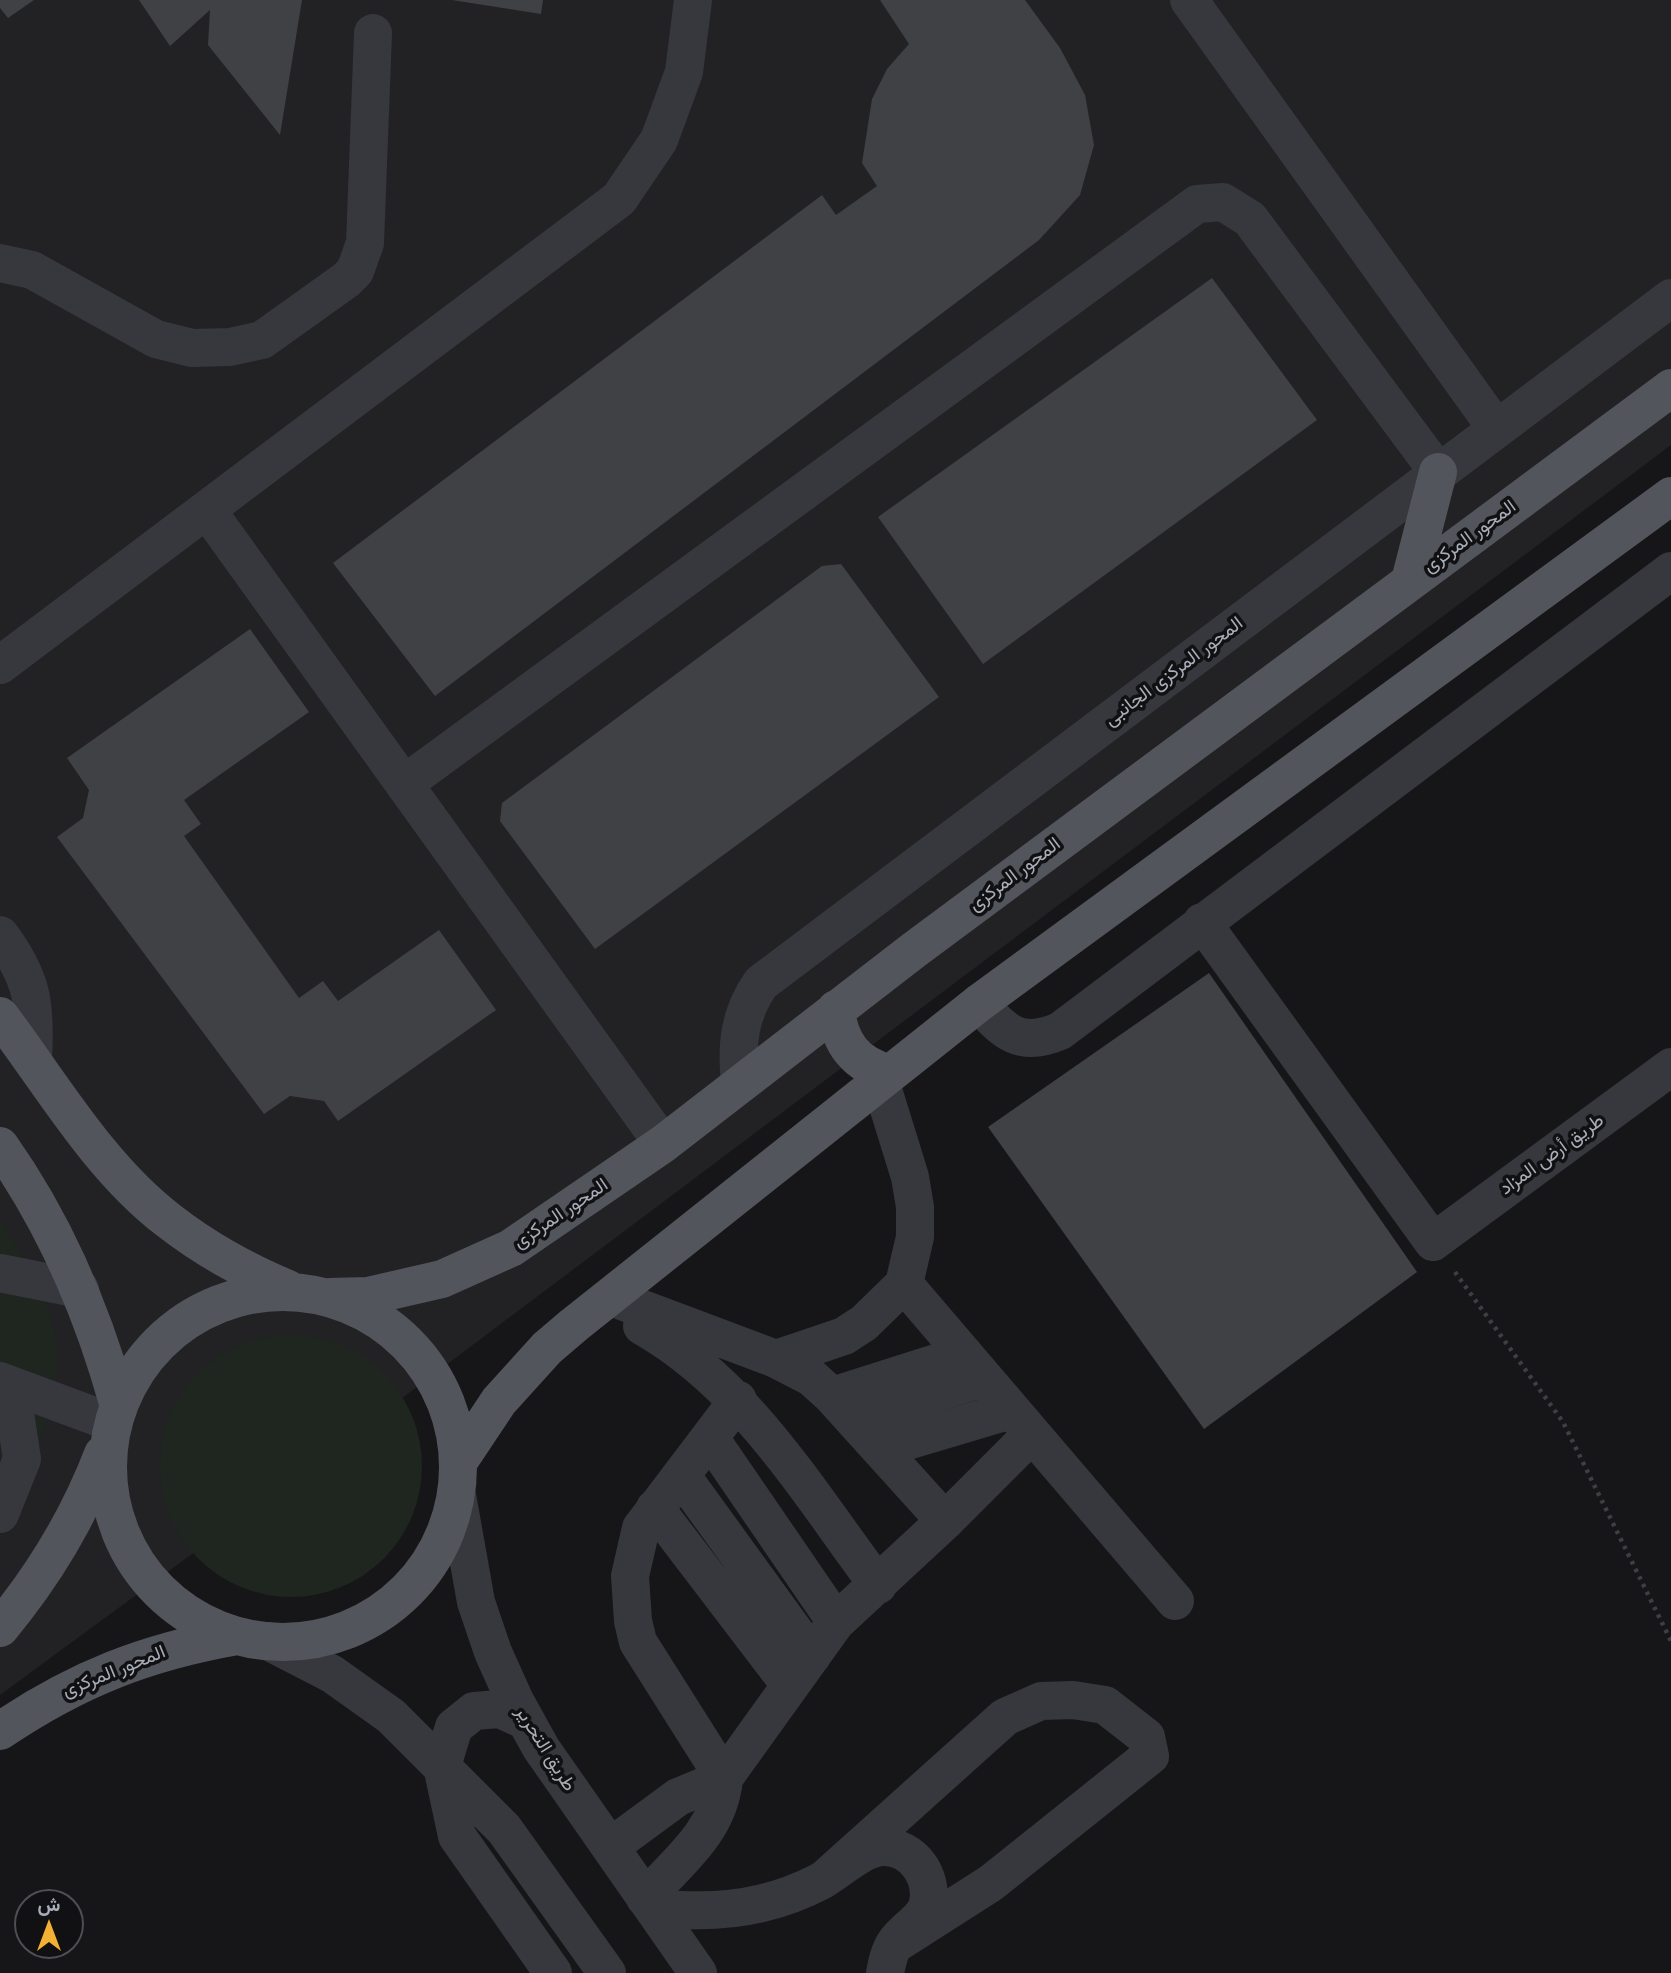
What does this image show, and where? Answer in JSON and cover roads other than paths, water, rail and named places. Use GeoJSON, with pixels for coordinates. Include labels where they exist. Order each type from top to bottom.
{"type":"FeatureCollection","features":[{"type":"Feature","properties":{"kind":"main road","name":"المحور المركزى"},"geometry":{"type":"LineString","coordinates":[[330,1297],[405,1289],[477,1266],[511,1248],[663,1144],[836,1009],[1671,388]]}},
{"type":"Feature","properties":{"kind":"main road"},"geometry":{"type":"LineString","coordinates":[[1410,581],[1438,472]]}},
{"type":"Feature","properties":{"kind":"main road"},"geometry":{"type":"LineString","coordinates":[[458,1478],[499,1401],[522,1374],[573,1325],[979,1003],[1671,496]]}},
{"type":"Feature","properties":{"kind":"main road"},"geometry":{"type":"LineString","coordinates":[[836,1009],[840,1031],[850,1052],[884,1077]]}},
{"type":"Feature","properties":{"kind":"main road"},"geometry":{"type":"LineString","coordinates":[[0,1016],[99,1150],[167,1219],[238,1266],[293,1291]]}},
{"type":"Feature","properties":{"kind":"main road"},"geometry":{"type":"LineString","coordinates":[[0,1146],[51,1227],[80,1289],[113,1422],[107,1482],[116,1524],[135,1562],[163,1595],[197,1620],[253,1639],[306,1641],[342,1632],[376,1616],[405,1593],[429,1564],[447,1531],[458,1478],[454,1424],[441,1389],[421,1358],[386,1325],[365,1311],[330,1297],[293,1291],[249,1294],[206,1308],[169,1332],[139,1364],[113,1422],[89,1491],[64,1541],[34,1587],[0,1628]]}},
{"type":"Feature","properties":{"kind":"main road","name":"المحور المركزى"},"geometry":{"type":"LineString","coordinates":[[0,1731],[42,1703],[88,1678],[174,1648],[253,1639]]}},
{"type":"Feature","properties":{"kind":"street"},"geometry":{"type":"LineString","coordinates":[[0,665],[620,200],[659,140],[684,72],[693,0]]}},
{"type":"Feature","properties":{"kind":"street"},"geometry":{"type":"LineString","coordinates":[[1189,0],[1496,428]]}},
{"type":"Feature","properties":{"kind":"street"},"geometry":{"type":"LineString","coordinates":[[0,263],[32,270],[156,339],[192,348],[230,347],[262,340],[346,280],[362,256],[365,243],[373,33]]}},
{"type":"Feature","properties":{"kind":"street"},"geometry":{"type":"LineString","coordinates":[[404,784],[1197,204],[1223,202],[1238,208],[1250,219],[1438,472]]}},
{"type":"Feature","properties":{"kind":"street","name":"المحور المركزى الجانبى"},"geometry":{"type":"LineString","coordinates":[[740,1083],[738,1042],[742,1021],[749,1000],[761,983],[1671,298]]}},
{"type":"Feature","properties":{"kind":"street"},"geometry":{"type":"LineString","coordinates":[[207,510],[663,1144]]}},
{"type":"Feature","properties":{"kind":"street"},"geometry":{"type":"LineString","coordinates":[[979,1003],[996,1024],[1010,1034],[1027,1039],[1044,1038],[1060,1031],[1671,571]]}},
{"type":"Feature","properties":{"kind":"street","name":"طريق أرض المزاد"},"geometry":{"type":"LineString","coordinates":[[1202,922],[1433,1242],[1671,1067]]}},
{"type":"Feature","properties":{"kind":"street"},"geometry":{"type":"LineString","coordinates":[[0,934],[28,980],[34,1033],[33,1059]]}},
{"type":"Feature","properties":{"kind":"street"},"geometry":{"type":"LineString","coordinates":[[776,1359],[844,1336],[864,1323],[904,1284],[915,1237],[915,1207],[884,1077]]}},
{"type":"Feature","properties":{"kind":"street"},"geometry":{"type":"LineString","coordinates":[[0,1273],[80,1289]]}},
{"type":"Feature","properties":{"kind":"street"},"geometry":{"type":"LineString","coordinates":[[904,1284],[1175,1601]]}},
{"type":"Feature","properties":{"kind":"street"},"geometry":{"type":"LineString","coordinates":[[605,1302],[776,1359],[811,1377],[842,1407],[945,1521]]}},
{"type":"Feature","properties":{"kind":"street"},"geometry":{"type":"LineString","coordinates":[[605,1302],[691,1358],[724,1419],[857,1603]]}},
{"type":"Feature","properties":{"kind":"street"},"geometry":{"type":"LineString","coordinates":[[842,1407],[974,1366]]}},
{"type":"Feature","properties":{"kind":"street"},"geometry":{"type":"LineString","coordinates":[[6,1384],[113,1422]]}},
{"type":"Feature","properties":{"kind":"street"},"geometry":{"type":"LineString","coordinates":[[0,1514],[22,1459],[6,1384]]}},
{"type":"Feature","properties":{"kind":"street"},"geometry":{"type":"LineString","coordinates":[[724,1419],[640,1528],[630,1576],[638,1643],[724,1778]]}},
{"type":"Feature","properties":{"kind":"street"},"geometry":{"type":"LineString","coordinates":[[880,1449],[1022,1422]]}},
{"type":"Feature","properties":{"kind":"street"},"geometry":{"type":"LineString","coordinates":[[889,1959],[924,1916],[928,1905],[928,1881],[911,1857],[883,1847],[865,1852],[828,1877],[788,1895],[722,1911],[685,1912],[648,1903],[710,1826],[721,1803],[724,1778],[801,1670],[857,1603],[945,1521],[1022,1422]]}},
{"type":"Feature","properties":{"kind":"street"},"geometry":{"type":"LineString","coordinates":[[681,1475],[801,1670]]}},
{"type":"Feature","properties":{"kind":"street","name":"طريق التحرير"},"geometry":{"type":"LineString","coordinates":[[458,1478],[476,1602],[493,1652],[526,1721],[541,1748],[698,1973]]}},
{"type":"Feature","properties":{"kind":"street"},"geometry":{"type":"LineString","coordinates":[[655,1508],[801,1670]]}},
{"type":"Feature","properties":{"kind":"street"},"geometry":{"type":"LineString","coordinates":[[253,1639],[332,1674],[391,1716],[504,1829],[607,1973]]}},
{"type":"Feature","properties":{"kind":"street"},"geometry":{"type":"LineString","coordinates":[[828,1877],[1005,1717],[1041,1701],[1073,1700],[1105,1705],[1146,1737],[1150,1756],[991,1883],[889,1959]]}},
{"type":"Feature","properties":{"kind":"street"},"geometry":{"type":"LineString","coordinates":[[526,1721],[499,1709],[474,1711],[454,1727],[442,1766],[457,1836],[553,1973]]}},
{"type":"Feature","properties":{"kind":"street"},"geometry":{"type":"LineString","coordinates":[[610,1847],[678,1797],[724,1778]]}}]}
